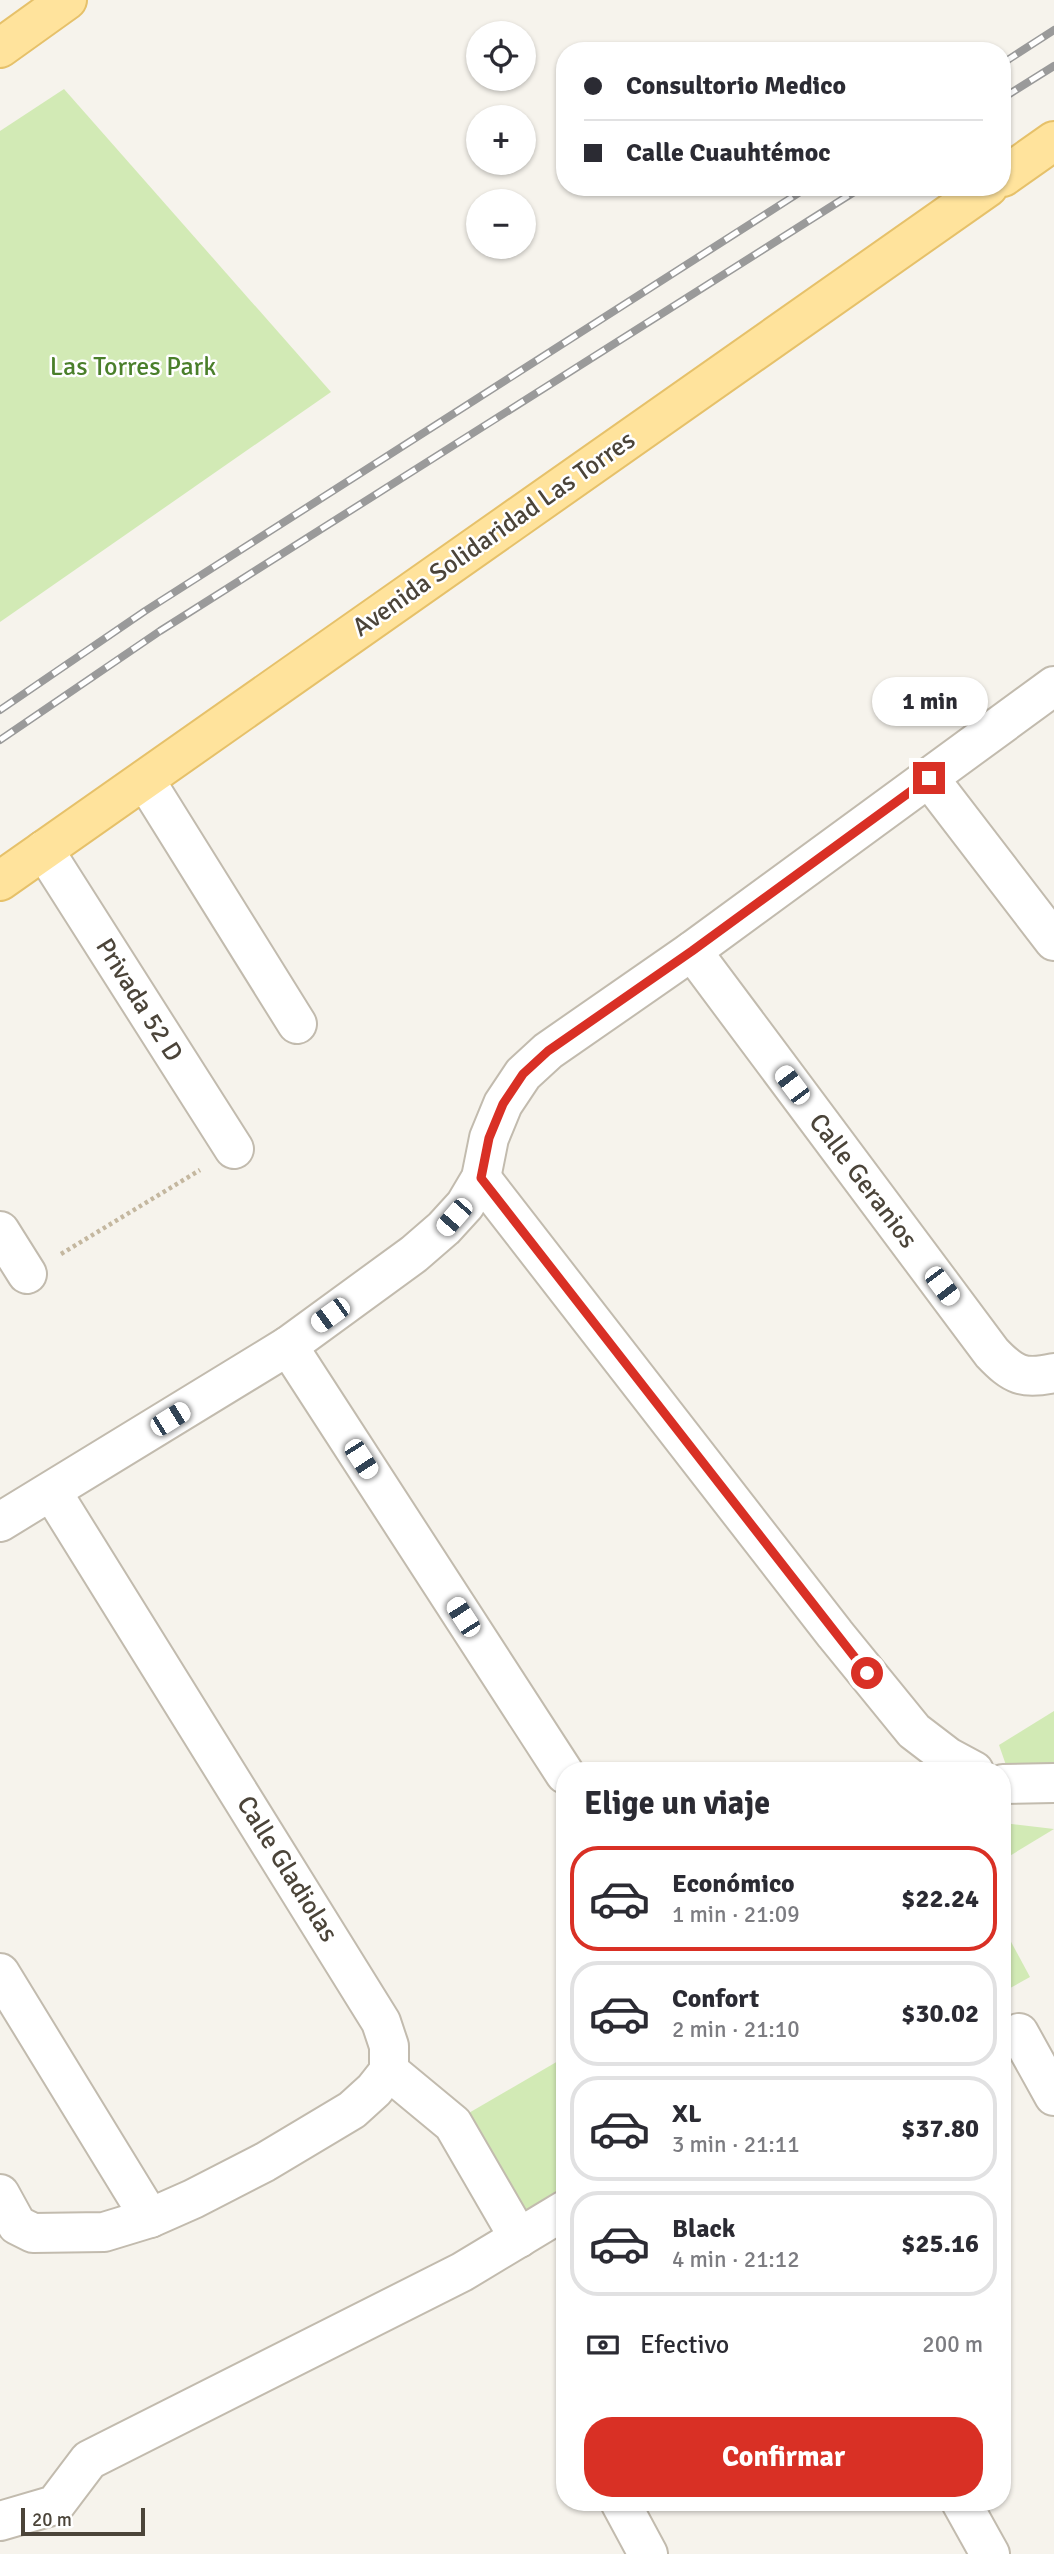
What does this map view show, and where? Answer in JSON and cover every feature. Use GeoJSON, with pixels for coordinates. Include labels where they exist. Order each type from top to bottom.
{"type":"FeatureCollection","features":[{"type":"Feature","properties":{"kind":"main road"},"geometry":{"type":"LineString","coordinates":[[0,48],[67,0]]}},
{"type":"Feature","properties":{"kind":"main road"},"geometry":{"type":"LineString","coordinates":[[1011,171],[1054,141]]}},
{"type":"Feature","properties":{"kind":"main road","name":"Avenida Solidaridad Las Torres"},"geometry":{"type":"LineString","coordinates":[[0,881],[975,196]]}},
{"type":"Feature","properties":{"kind":"street"},"geometry":{"type":"LineString","coordinates":[[0,1522],[288,1346],[414,1254],[465,1205],[481,1178],[489,1138],[503,1104],[523,1074],[548,1051],[692,951],[1054,686]]}},
{"type":"Feature","properties":{"kind":"street"},"geometry":{"type":"LineString","coordinates":[[929,778],[1054,941]]}},
{"type":"Feature","properties":{"kind":"street"},"geometry":{"type":"LineString","coordinates":[[145,780],[297,1024]]}},
{"type":"Feature","properties":{"kind":"street","name":"Privada 52 D"},"geometry":{"type":"LineString","coordinates":[[44,850],[234,1149]]}},
{"type":"Feature","properties":{"kind":"street","name":"Calle Geranios"},"geometry":{"type":"LineString","coordinates":[[692,951],[992,1353],[1010,1371],[1034,1378],[1054,1373]]}},
{"type":"Feature","properties":{"kind":"street"},"geometry":{"type":"LineString","coordinates":[[481,1178],[835,1634],[914,1731],[957,1762]]}},
{"type":"Feature","properties":{"kind":"street"},"geometry":{"type":"LineString","coordinates":[[0,1231],[27,1274]]}},
{"type":"Feature","properties":{"kind":"street"},"geometry":{"type":"LineString","coordinates":[[288,1346],[557,1762]]}},
{"type":"Feature","properties":{"kind":"street","name":"Calle Gladiolas"},"geometry":{"type":"LineString","coordinates":[[52,1492],[381,2022],[389,2046],[389,2071]]}},
{"type":"Feature","properties":{"kind":"street"},"geometry":{"type":"LineString","coordinates":[[1011,1784],[1054,1783]]}},
{"type":"Feature","properties":{"kind":"street"},"geometry":{"type":"LineString","coordinates":[[0,1973],[150,2218]]}},
{"type":"Feature","properties":{"kind":"street"},"geometry":{"type":"LineString","coordinates":[[1019,2033],[1054,2096]]}},
{"type":"Feature","properties":{"kind":"street"},"geometry":{"type":"LineString","coordinates":[[9,2209],[33,2233],[104,2232],[150,2218],[265,2162],[352,2110],[374,2090],[389,2071],[453,2124],[519,2238]]}},
{"type":"Feature","properties":{"kind":"street"},"geometry":{"type":"LineString","coordinates":[[0,2521],[55,2505],[89,2460],[462,2272],[556,2215]]}},
{"type":"Feature","properties":{"kind":"street"},"geometry":{"type":"LineString","coordinates":[[625,2511],[648,2554]]}},
{"type":"Feature","properties":{"kind":"street"},"geometry":{"type":"LineString","coordinates":[[966,2511],[990,2554]]}},
{"type":"Feature","properties":{"kind":"path"},"geometry":{"type":"LineString","coordinates":[[27,1274],[234,1149]]}},
{"type":"Feature","properties":{"kind":"green space","name":"Las Torres Park"},"geometry":{"type":"Polygon","coordinates":[[[64,89],[331,392],[0,622],[0,131],[64,89]]]}},
{"type":"Feature","properties":{"kind":"green space"},"geometry":{"type":"Polygon","coordinates":[[[1054,1711],[1054,1768],[1011,1768],[1011,1762],[1005,1762],[999,1745],[1054,1711]]]}},
{"type":"Feature","properties":{"kind":"green space"},"geometry":{"type":"Polygon","coordinates":[[[1011,1824],[1054,1829],[1011,1855],[1011,1824]]]}},
{"type":"Feature","properties":{"kind":"green space"},"geometry":{"type":"Polygon","coordinates":[[[1011,1942],[1030,1977],[1011,1988],[1011,1942]]]}},
{"type":"Feature","properties":{"kind":"green space"},"geometry":{"type":"Polygon","coordinates":[[[556,2062],[556,2210],[519,2232],[455,2121],[556,2062]]]}},
{"type":"Feature","properties":{"kind":"railway"},"geometry":{"type":"LineString","coordinates":[[1011,58],[1054,30]]}},
{"type":"Feature","properties":{"kind":"railway"},"geometry":{"type":"LineString","coordinates":[[1011,93],[1054,66]]}},
{"type":"Feature","properties":{"kind":"railway"},"geometry":{"type":"LineString","coordinates":[[0,710],[145,611],[794,196]]}},
{"type":"Feature","properties":{"kind":"railway"},"geometry":{"type":"LineString","coordinates":[[0,740],[160,631],[848,196]]}},
{"type":"Feature","properties":{"kind":"route"},"geometry":{"type":"LineString","coordinates":[[867,1673],[481,1178],[489,1138],[503,1104],[523,1074],[548,1051],[692,951],[929,778]]}}]}
